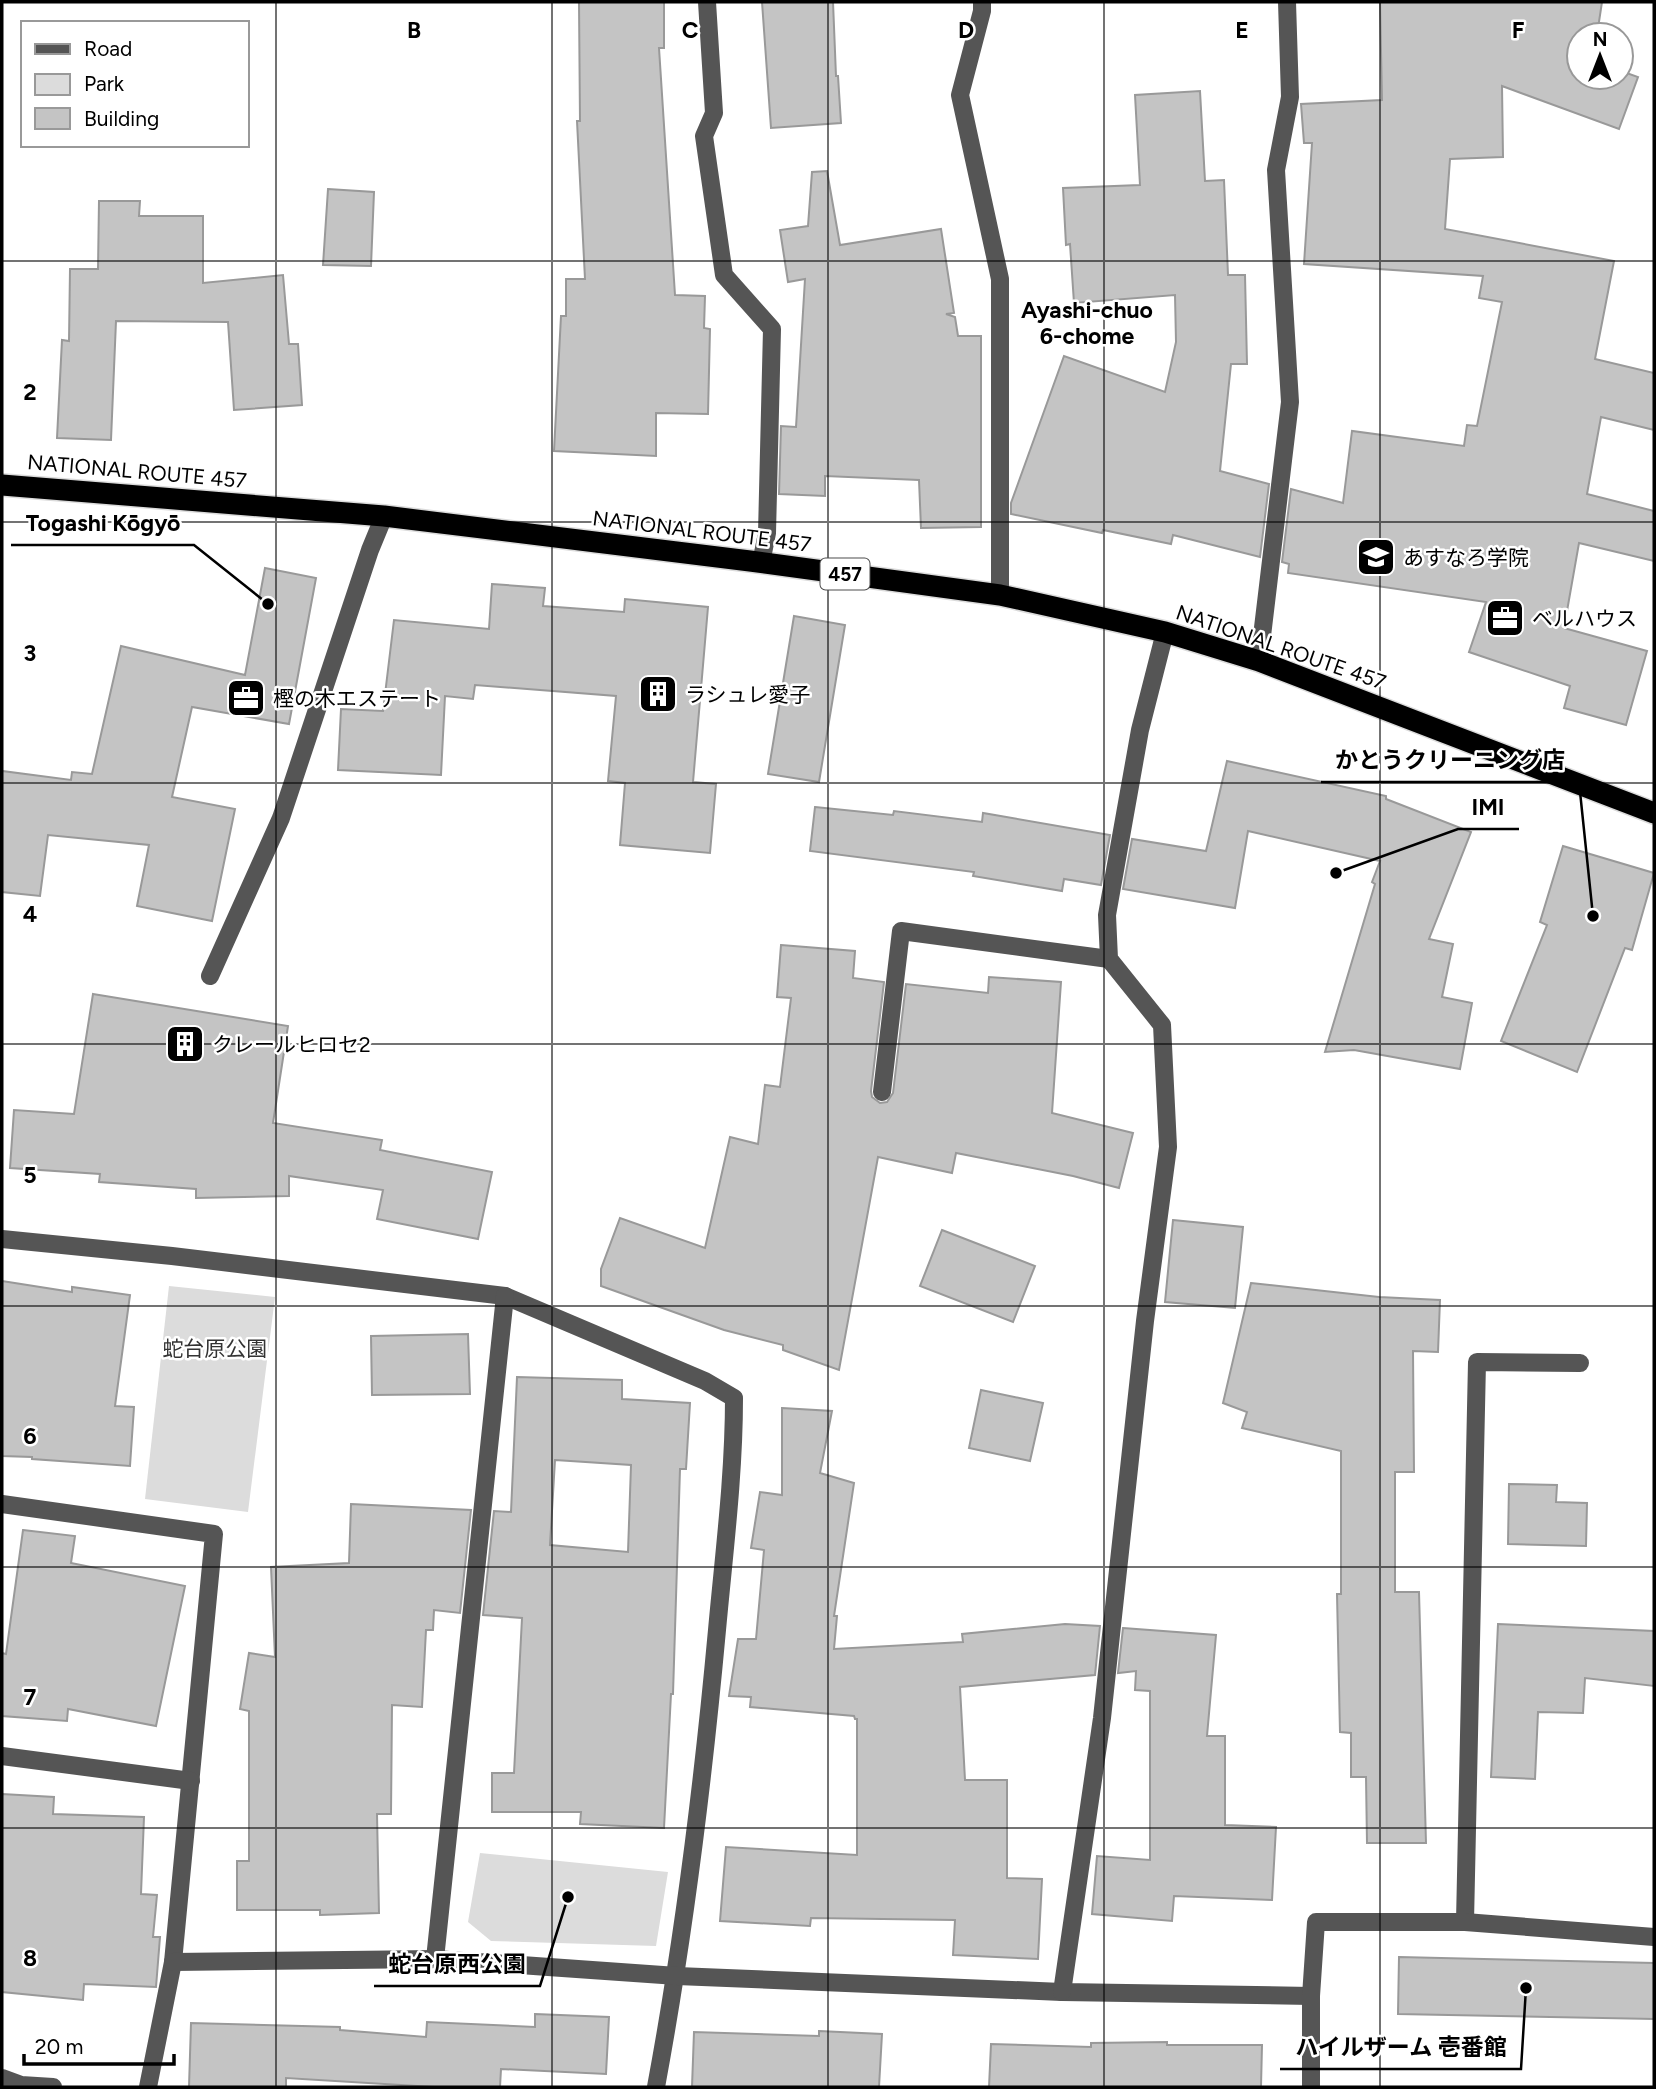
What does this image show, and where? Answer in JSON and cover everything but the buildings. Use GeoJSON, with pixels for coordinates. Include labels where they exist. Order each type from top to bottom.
{"type":"FeatureCollection","features":[{"type":"Feature","properties":{"kind":"highway","name":"NATIONAL ROUTE 457"},"geometry":{"type":"LineString","coordinates":[[2,485],[384,516],[1000,595],[1165,632],[1259,661],[1654,813]]}},
{"type":"Feature","properties":{"kind":"street"},"geometry":{"type":"LineString","coordinates":[[707,2],[714,113],[704,136],[724,275],[772,329],[767,533],[761,563]]}},
{"type":"Feature","properties":{"kind":"street"},"geometry":{"type":"LineString","coordinates":[[982,2],[960,95],[1000,279],[1000,595]]}},
{"type":"Feature","properties":{"kind":"street"},"geometry":{"type":"LineString","coordinates":[[1259,661],[1290,401],[1276,170],[1290,97],[1287,2]]}},
{"type":"Feature","properties":{"kind":"street"},"geometry":{"type":"LineString","coordinates":[[211,976],[281,818],[370,550],[384,516]]}},
{"type":"Feature","properties":{"kind":"street"},"geometry":{"type":"LineString","coordinates":[[1062,1992],[1102,1718],[1145,1321],[1168,1147],[1162,1025],[1109,959],[1107,915],[1140,730],[1165,632]]}},
{"type":"Feature","properties":{"kind":"street"},"geometry":{"type":"LineString","coordinates":[[882,1092],[901,931],[1109,959]]}},
{"type":"Feature","properties":{"kind":"street"},"geometry":{"type":"LineString","coordinates":[[2,1239],[172,1256],[505,1296],[705,1381],[734,1398],[733,1458],[710,1701],[677,1976],[656,2087]]}},
{"type":"Feature","properties":{"kind":"street"},"geometry":{"type":"LineString","coordinates":[[435,1959],[505,1296]]}},
{"type":"Feature","properties":{"kind":"street"},"geometry":{"type":"LineString","coordinates":[[1465,1922],[1477,1362],[1580,1363]]}},
{"type":"Feature","properties":{"kind":"street"},"geometry":{"type":"LineString","coordinates":[[2,1504],[214,1534],[173,1962],[148,2087]]}},
{"type":"Feature","properties":{"kind":"street"},"geometry":{"type":"LineString","coordinates":[[2,1756],[191,1781]]}},
{"type":"Feature","properties":{"kind":"street"},"geometry":{"type":"LineString","coordinates":[[1311,2087],[1311,1996],[1316,1922],[1465,1922],[1654,1937]]}},
{"type":"Feature","properties":{"kind":"street"},"geometry":{"type":"LineString","coordinates":[[173,1962],[435,1959],[677,1976],[1062,1992],[1311,1996]]}},
{"type":"Feature","properties":{"kind":"street"},"geometry":{"type":"LineString","coordinates":[[2,2078],[21,2085],[53,2087]]}},
{"type":"Feature","properties":{"kind":"green space","name":"蛇台原公園"},"geometry":{"type":"Polygon","coordinates":[[[169,1286],[275,1297],[248,1512],[145,1499],[169,1286]]]}},
{"type":"Feature","properties":{"kind":"green space"},"geometry":{"type":"Polygon","coordinates":[[[480,1853],[668,1872],[656,1946],[491,1941],[468,1922],[480,1853]]]}},
{"type":"Feature","properties":{"kind":"place","name":"あすなろ学院"},"geometry":{"type":"Point","coordinates":[1376,557]}},
{"type":"Feature","properties":{"kind":"place","name":"Togashi Kōgyō"},"geometry":{"type":"Point","coordinates":[268,604]}},
{"type":"Feature","properties":{"kind":"place","name":"ベルハウス"},"geometry":{"type":"Point","coordinates":[1505,618]}},
{"type":"Feature","properties":{"kind":"place","name":"ラシュレ愛子"},"geometry":{"type":"Point","coordinates":[658,694]}},
{"type":"Feature","properties":{"kind":"place","name":"樫の木エステート"},"geometry":{"type":"Point","coordinates":[246,698]}},
{"type":"Feature","properties":{"kind":"place","name":"IMI"},"geometry":{"type":"Point","coordinates":[1336,873]}},
{"type":"Feature","properties":{"kind":"place","name":"かとうクリーニング店"},"geometry":{"type":"Point","coordinates":[1593,916]}},
{"type":"Feature","properties":{"kind":"place","name":"クレールヒロセ2"},"geometry":{"type":"Point","coordinates":[185,1044]}},
{"type":"Feature","properties":{"kind":"place","name":"蛇台原西公園"},"geometry":{"type":"Point","coordinates":[568,1897]}},
{"type":"Feature","properties":{"kind":"place","name":"ハイルザーム 壱番館"},"geometry":{"type":"Point","coordinates":[1526,1988]}},
{"type":"Feature","properties":{"kind":"district","name":"Ayashi-chuo 6-chome"},"geometry":{"type":"Point","coordinates":[1087,323]}}]}
